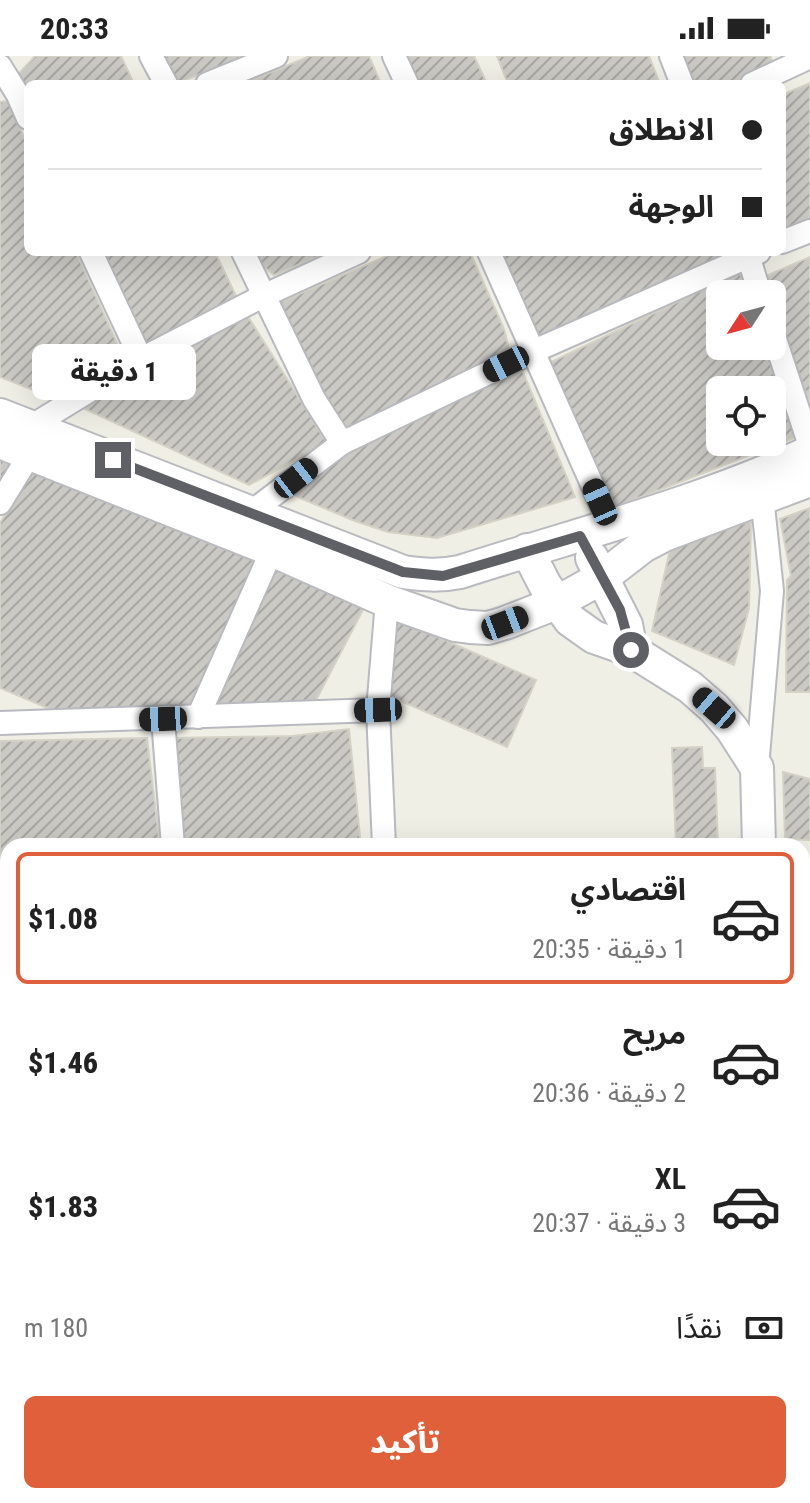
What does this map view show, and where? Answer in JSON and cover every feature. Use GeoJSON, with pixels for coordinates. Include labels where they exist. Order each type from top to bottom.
{"type":"FeatureCollection","features":[{"type":"Feature","properties":{"kind":"street"},"geometry":{"type":"LineString","coordinates":[[1,56],[0,65],[24,109]]}},
{"type":"Feature","properties":{"kind":"street"},"geometry":{"type":"LineString","coordinates":[[151,56],[164,80]]}},
{"type":"Feature","properties":{"kind":"street"},"geometry":{"type":"LineString","coordinates":[[217,80],[276,56]]}},
{"type":"Feature","properties":{"kind":"street"},"geometry":{"type":"LineString","coordinates":[[394,56],[405,80]]}},
{"type":"Feature","properties":{"kind":"street"},"geometry":{"type":"LineString","coordinates":[[671,56],[680,80]]}},
{"type":"Feature","properties":{"kind":"street"},"geometry":{"type":"LineString","coordinates":[[760,80],[809,57]]}},
{"type":"Feature","properties":{"kind":"street"},"geometry":{"type":"LineString","coordinates":[[786,240],[810,231]]}},
{"type":"Feature","properties":{"kind":"street"},"geometry":{"type":"LineString","coordinates":[[93,256],[141,359]]}},
{"type":"Feature","properties":{"kind":"street"},"geometry":{"type":"LineString","coordinates":[[245,256],[314,399],[342,443]]}},
{"type":"Feature","properties":{"kind":"street"},"geometry":{"type":"LineString","coordinates":[[0,503],[30,441],[141,359],[263,296],[350,256]]}},
{"type":"Feature","properties":{"kind":"street"},"geometry":{"type":"LineString","coordinates":[[491,256],[611,527]]}},
{"type":"Feature","properties":{"kind":"street"},"geometry":{"type":"LineString","coordinates":[[250,513],[342,443],[534,351],[744,256]]}},
{"type":"Feature","properties":{"kind":"street"},"geometry":{"type":"LineString","coordinates":[[752,256],[757,280]]}},
{"type":"Feature","properties":{"kind":"street"},"geometry":{"type":"LineString","coordinates":[[0,442],[30,441],[250,513],[403,572],[424,576],[460,572],[611,527],[760,476],[810,449],[782,360]]}},
{"type":"Feature","properties":{"kind":"street"},"geometry":{"type":"LineString","coordinates":[[0,415],[30,441],[387,601],[455,625],[488,628],[556,603],[603,577],[624,559],[664,535],[810,480]]}},
{"type":"Feature","properties":{"kind":"street"},"geometry":{"type":"LineString","coordinates":[[759,838],[757,768],[772,591],[762,496]]}},
{"type":"Feature","properties":{"kind":"street"},"geometry":{"type":"LineString","coordinates":[[580,536],[626,625],[631,650]]}},
{"type":"Feature","properties":{"kind":"street"},"geometry":{"type":"LineString","coordinates":[[198,717],[272,550]]}},
{"type":"Feature","properties":{"kind":"street"},"geometry":{"type":"LineString","coordinates":[[527,550],[556,603],[570,620],[594,637],[631,650],[690,687],[732,729],[757,768]]}},
{"type":"Feature","properties":{"kind":"street"},"geometry":{"type":"LineString","coordinates":[[384,838],[378,710],[387,601]]}},
{"type":"Feature","properties":{"kind":"street"},"geometry":{"type":"LineString","coordinates":[[0,723],[378,710]]}},
{"type":"Feature","properties":{"kind":"street"},"geometry":{"type":"LineString","coordinates":[[163,719],[172,838]]}},
{"type":"Feature","properties":{"kind":"building"},"geometry":{"type":"Polygon","coordinates":[[[35,56],[121,56],[132,80],[24,80],[24,99],[14,79],[35,56]]]}},
{"type":"Feature","properties":{"kind":"building"},"geometry":{"type":"Polygon","coordinates":[[[162,56],[247,56],[185,80],[175,80],[162,56]]]}},
{"type":"Feature","properties":{"kind":"building"},"geometry":{"type":"Polygon","coordinates":[[[310,56],[369,56],[379,80],[253,80],[310,56]]]}},
{"type":"Feature","properties":{"kind":"building"},"geometry":{"type":"Polygon","coordinates":[[[398,56],[474,56],[485,80],[409,80],[398,56]]]}},
{"type":"Feature","properties":{"kind":"building"},"geometry":{"type":"Polygon","coordinates":[[[497,56],[649,56],[658,80],[506,80],[497,56]]]}},
{"type":"Feature","properties":{"kind":"building"},"geometry":{"type":"Polygon","coordinates":[[[675,56],[770,56],[775,67],[744,80],[685,80],[675,56]]]}},
{"type":"Feature","properties":{"kind":"building"},"geometry":{"type":"Polygon","coordinates":[[[810,83],[810,222],[786,233],[786,93],[810,83]]]}},
{"type":"Feature","properties":{"kind":"building"},"geometry":{"type":"Polygon","coordinates":[[[8,101],[24,137],[24,256],[78,256],[121,352],[47,391],[33,390],[0,377],[0,102],[8,101]]]}},
{"type":"Feature","properties":{"kind":"building"},"geometry":{"type":"Polygon","coordinates":[[[100,256],[217,256],[237,298],[142,348],[100,256]]]}},
{"type":"Feature","properties":{"kind":"building"},"geometry":{"type":"Polygon","coordinates":[[[257,256],[319,256],[274,275],[260,264],[257,256]]]}},
{"type":"Feature","properties":{"kind":"building"},"geometry":{"type":"Polygon","coordinates":[[[387,256],[472,256],[504,329],[512,360],[340,436],[278,303],[387,256]]]}},
{"type":"Feature","properties":{"kind":"building"},"geometry":{"type":"Polygon","coordinates":[[[499,256],[724,256],[536,344],[499,256]]]}},
{"type":"Feature","properties":{"kind":"building"},"geometry":{"type":"Polygon","coordinates":[[[810,257],[810,403],[786,342],[786,280],[761,278],[810,257]]]}},
{"type":"Feature","properties":{"kind":"building"},"geometry":{"type":"Polygon","coordinates":[[[740,272],[743,280],[723,280],[740,272]]]}},
{"type":"Feature","properties":{"kind":"building"},"geometry":{"type":"Polygon","coordinates":[[[706,288],[706,360],[771,360],[776,376],[706,376],[706,456],[748,456],[615,507],[549,363],[706,288]]]}},
{"type":"Feature","properties":{"kind":"building"},"geometry":{"type":"Polygon","coordinates":[[[247,315],[327,443],[249,485],[72,403],[247,315]]]}},
{"type":"Feature","properties":{"kind":"building"},"geometry":{"type":"Polygon","coordinates":[[[520,365],[575,497],[437,538],[388,532],[355,521],[300,498],[281,486],[520,365]]]}},
{"type":"Feature","properties":{"kind":"building"},"geometry":{"type":"Polygon","coordinates":[[[786,405],[797,437],[786,441],[786,405]]]}},
{"type":"Feature","properties":{"kind":"building"},"geometry":{"type":"Polygon","coordinates":[[[0,455],[15,461],[0,486],[0,455]]]}},
{"type":"Feature","properties":{"kind":"building"},"geometry":{"type":"Polygon","coordinates":[[[34,469],[245,553],[253,560],[256,569],[187,714],[57,712],[0,688],[0,523],[34,469]]]}},
{"type":"Feature","properties":{"kind":"building"},"geometry":{"type":"Polygon","coordinates":[[[810,508],[810,692],[786,692],[787,580],[791,576],[780,519],[810,508]]]}},
{"type":"Feature","properties":{"kind":"building"},"geometry":{"type":"Polygon","coordinates":[[[751,521],[749,608],[734,665],[652,631],[671,545],[751,521]]]}},
{"type":"Feature","properties":{"kind":"building"},"geometry":{"type":"Polygon","coordinates":[[[275,564],[367,602],[313,706],[208,710],[275,564]]]}},
{"type":"Feature","properties":{"kind":"building"},"geometry":{"type":"Polygon","coordinates":[[[399,620],[536,680],[507,747],[387,695],[386,629],[399,620]]]}},
{"type":"Feature","properties":{"kind":"building"},"geometry":{"type":"Polygon","coordinates":[[[349,729],[360,838],[183,838],[175,738],[292,736],[349,729]]]}},
{"type":"Feature","properties":{"kind":"building"},"geometry":{"type":"Polygon","coordinates":[[[147,738],[159,838],[0,838],[0,741],[147,738]]]}},
{"type":"Feature","properties":{"kind":"building"},"geometry":{"type":"Polygon","coordinates":[[[702,747],[703,768],[715,768],[718,838],[676,838],[672,748],[702,747]]]}},
{"type":"Feature","properties":{"kind":"building"},"geometry":{"type":"Polygon","coordinates":[[[783,772],[810,779],[810,838],[785,838],[783,772]]]}},
{"type":"Feature","properties":{"kind":"route"},"geometry":{"type":"LineString","coordinates":[[113,460],[403,572],[424,576],[460,572],[580,536],[620,610],[631,650]]}}]}
